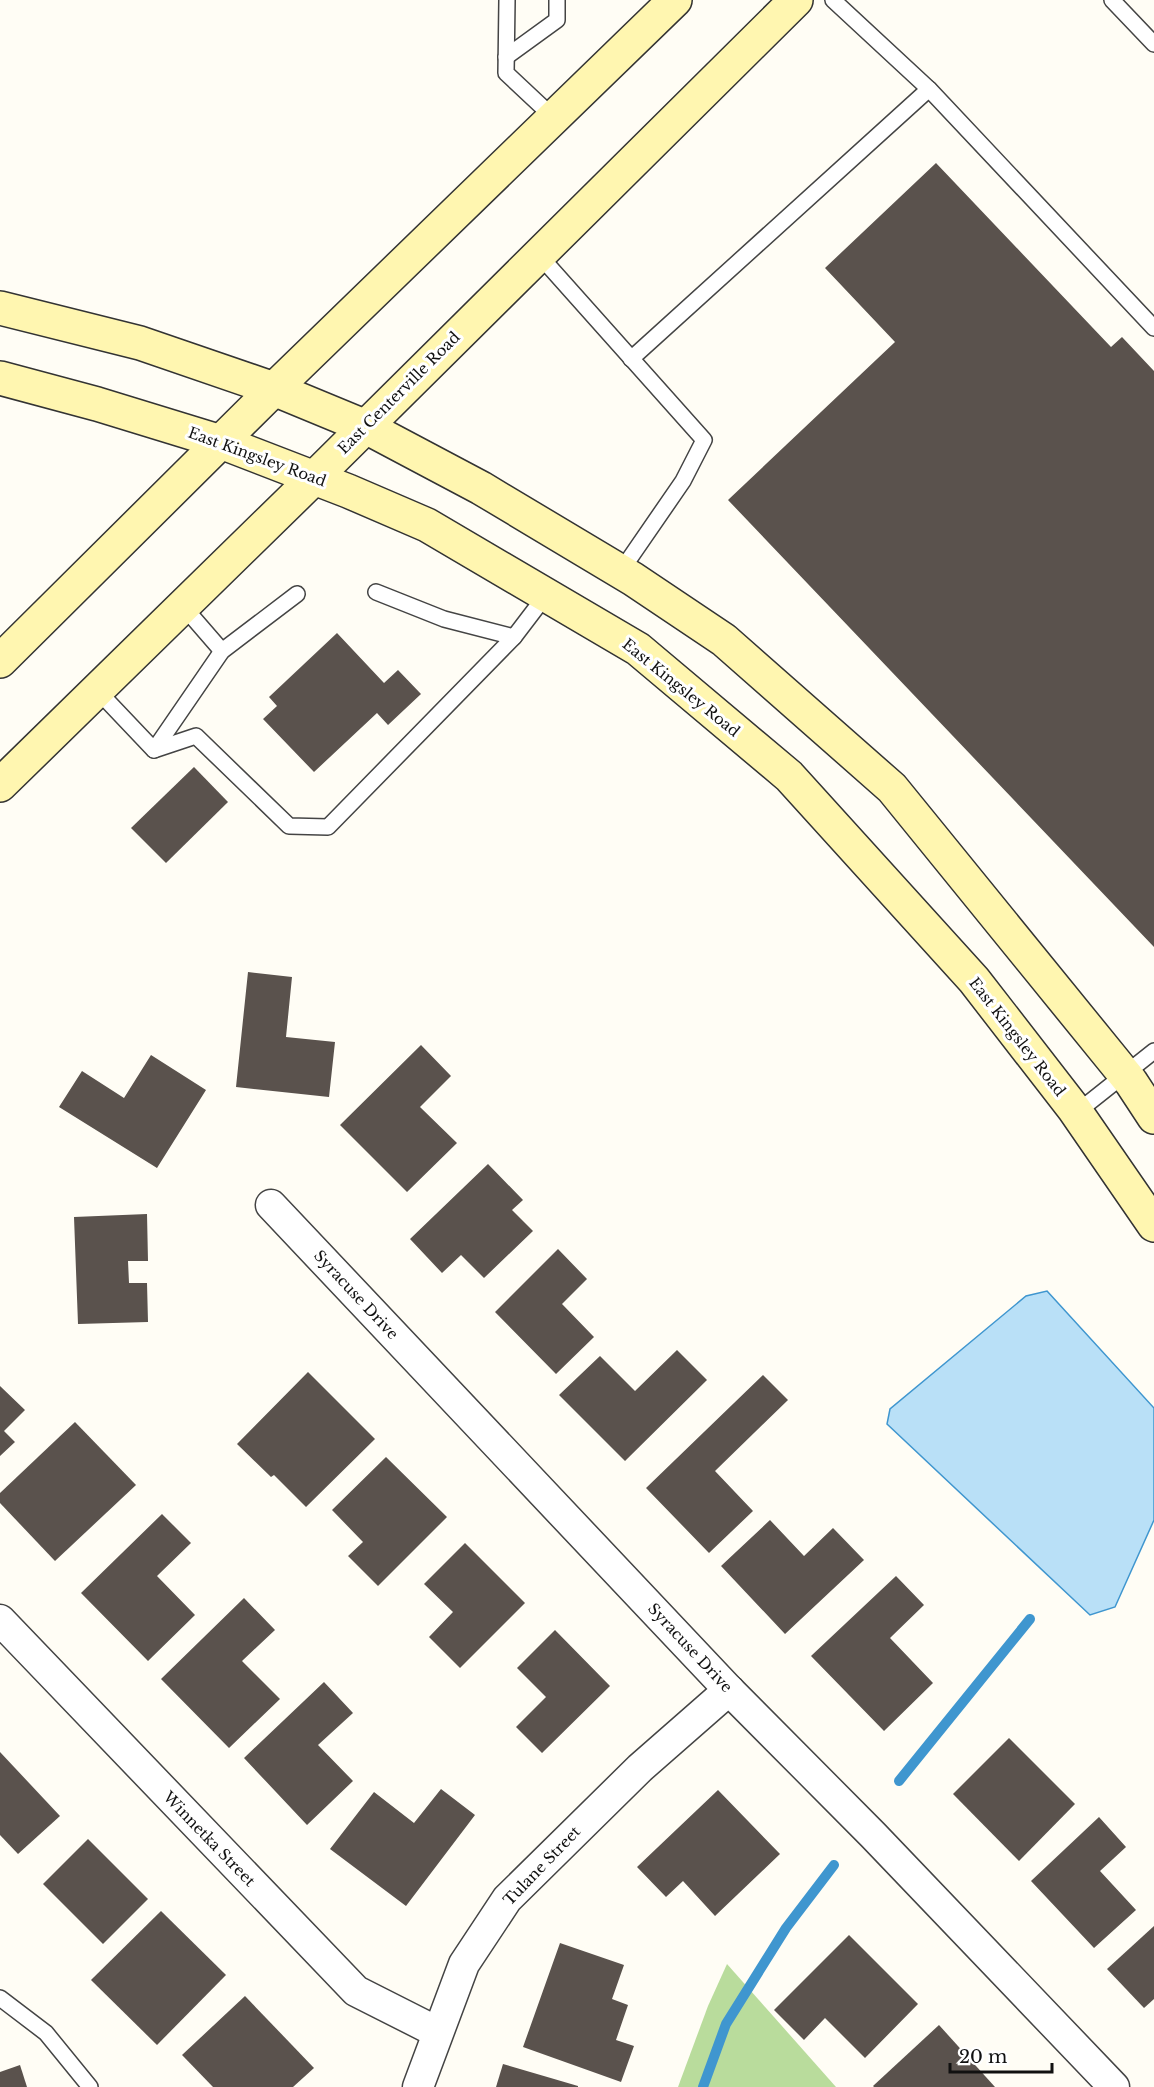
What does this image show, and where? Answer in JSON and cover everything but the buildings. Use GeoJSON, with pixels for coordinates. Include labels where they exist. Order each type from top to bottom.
{"type":"FeatureCollection","features":[{"type":"Feature","properties":{"kind":"main road"},"geometry":{"type":"LineString","coordinates":[[0,661],[274,389],[675,0]]}},
{"type":"Feature","properties":{"kind":"main road","name":"East Centerville Road"},"geometry":{"type":"LineString","coordinates":[[0,785],[366,427],[796,0]]}},
{"type":"Feature","properties":{"kind":"main road"},"geometry":{"type":"LineString","coordinates":[[0,308],[140,343],[274,389],[366,427],[481,488],[621,571],[724,640],[892,788],[1126,1076],[1154,1117]]}},
{"type":"Feature","properties":{"kind":"main road","name":"East Kingsley Road"},"geometry":{"type":"LineString","coordinates":[[0,378],[97,404],[221,442],[315,477],[427,525],[638,649],[789,776],[974,980],[1076,1113],[1154,1225]]}},
{"type":"Feature","properties":{"kind":"street","name":"Syracuse Drive"},"geometry":{"type":"LineString","coordinates":[[272,1205],[729,1690],[873,1835],[1114,2087]]}},
{"type":"Feature","properties":{"kind":"street","name":"Winnetka Street"},"geometry":{"type":"LineString","coordinates":[[0,1620],[356,1991],[437,2032]]}},
{"type":"Feature","properties":{"kind":"street","name":"Tulane Street"},"geometry":{"type":"LineString","coordinates":[[418,2087],[464,1964],[507,1899],[640,1768],[729,1690]]}},
{"type":"Feature","properties":{"kind":"lane"},"geometry":{"type":"LineString","coordinates":[[507,0],[506,73],[554,118]]}},
{"type":"Feature","properties":{"kind":"lane"},"geometry":{"type":"LineString","coordinates":[[506,57],[557,20],[557,0]]}},
{"type":"Feature","properties":{"kind":"lane"},"geometry":{"type":"LineString","coordinates":[[833,0],[929,88],[1154,328]]}},
{"type":"Feature","properties":{"kind":"lane"},"geometry":{"type":"LineString","coordinates":[[1112,0],[1154,44]]}},
{"type":"Feature","properties":{"kind":"lane"},"geometry":{"type":"LineString","coordinates":[[631,359],[929,88]]}},
{"type":"Feature","properties":{"kind":"lane"},"geometry":{"type":"LineString","coordinates":[[539,255],[704,440],[683,481],[621,571]]}},
{"type":"Feature","properties":{"kind":"lane"},"geometry":{"type":"LineString","coordinates":[[376,592],[444,619],[514,637]]}},
{"type":"Feature","properties":{"kind":"lane"},"geometry":{"type":"LineString","coordinates":[[154,750],[222,651],[297,594]]}},
{"type":"Feature","properties":{"kind":"lane"},"geometry":{"type":"LineString","coordinates":[[154,750],[196,736],[289,826],[328,827],[514,637],[546,595]]}},
{"type":"Feature","properties":{"kind":"lane"},"geometry":{"type":"LineString","coordinates":[[183,606],[222,651]]}},
{"type":"Feature","properties":{"kind":"lane"},"geometry":{"type":"LineString","coordinates":[[97,690],[154,750]]}},
{"type":"Feature","properties":{"kind":"lane"},"geometry":{"type":"LineString","coordinates":[[1076,1113],[1126,1076],[1154,1051]]}},
{"type":"Feature","properties":{"kind":"lane"},"geometry":{"type":"LineString","coordinates":[[0,1998],[46,2033],[90,2087]]}},
{"type":"Feature","properties":{"kind":"green space"},"geometry":{"type":"Polygon","coordinates":[[[727,1964],[836,2087],[678,2087],[708,2006],[727,1964]]]}},
{"type":"Feature","properties":{"kind":"water"},"geometry":{"type":"Polygon","coordinates":[[[1047,1291],[1154,1408],[1154,1520],[1115,1607],[1090,1615],[887,1424],[890,1409],[1026,1296],[1047,1291]]]}},
{"type":"Feature","properties":{"kind":"waterway"},"geometry":{"type":"LineString","coordinates":[[899,1781],[1030,1619]]}},
{"type":"Feature","properties":{"kind":"waterway"},"geometry":{"type":"LineString","coordinates":[[703,2087],[726,2024],[786,1928],[834,1865]]}}]}
